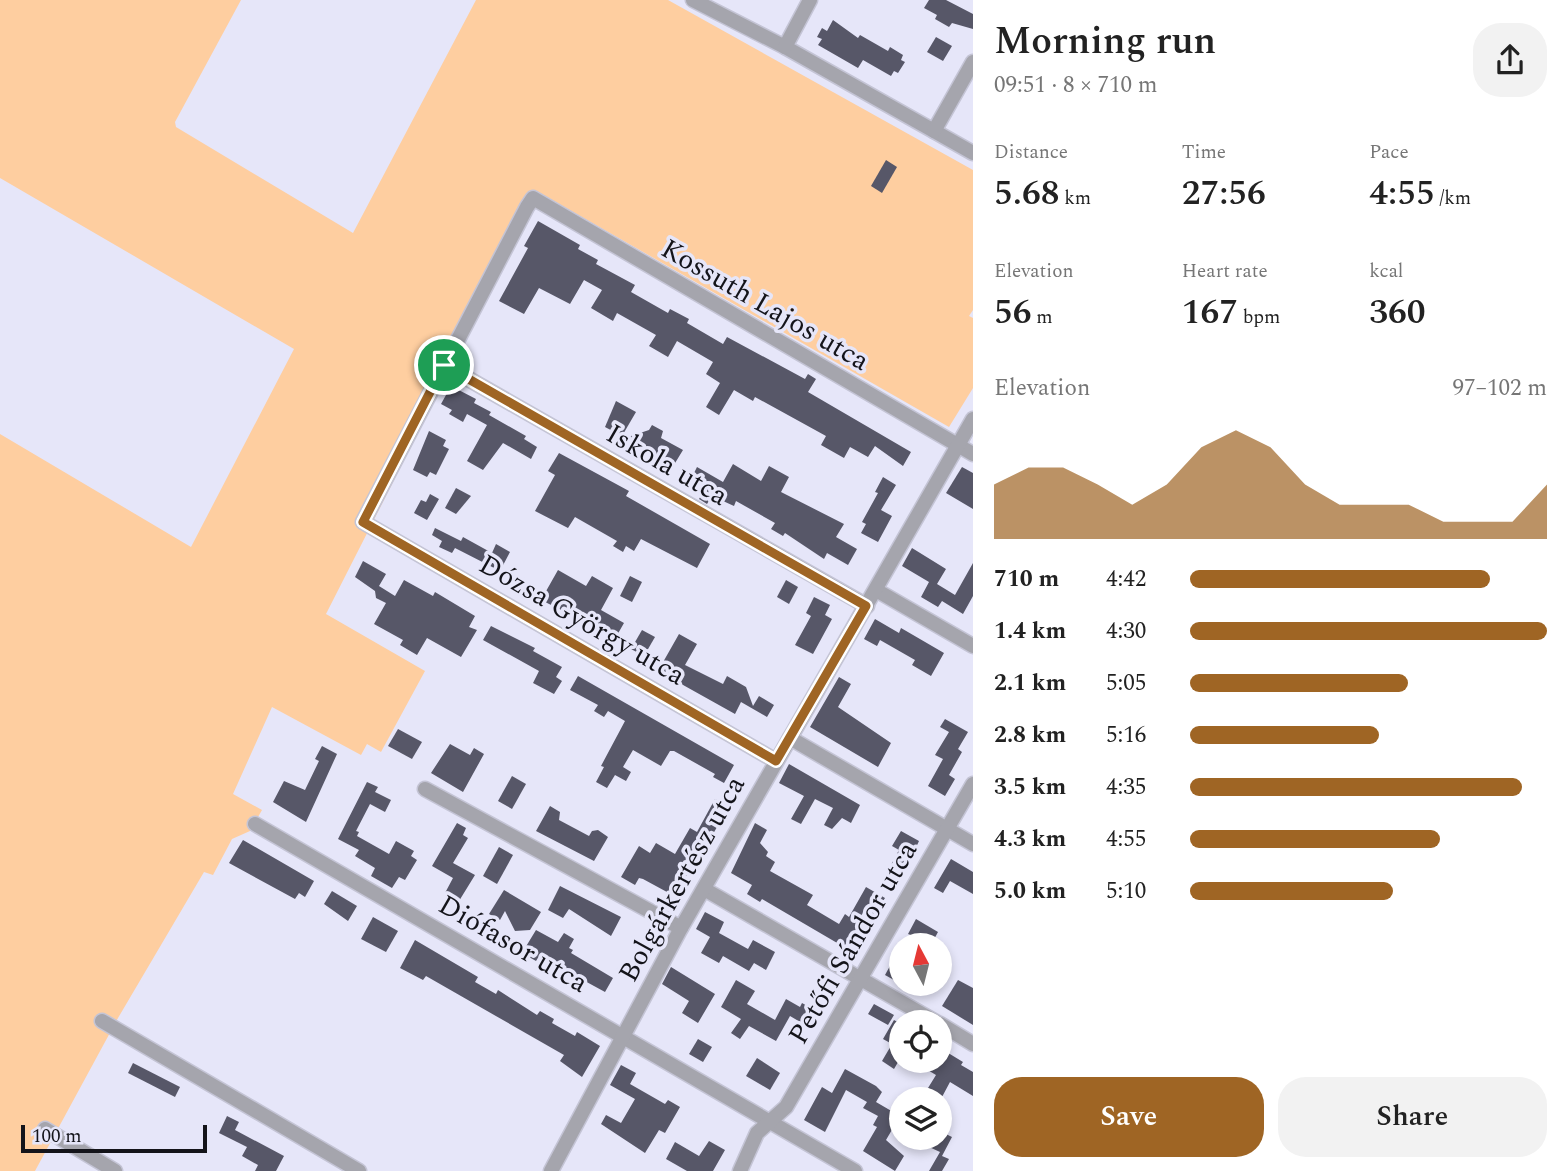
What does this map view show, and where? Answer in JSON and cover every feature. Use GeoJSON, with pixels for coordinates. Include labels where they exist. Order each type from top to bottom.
{"type":"FeatureCollection","features":[{"type":"Feature","properties":{"kind":"street"},"geometry":{"type":"LineString","coordinates":[[693,0],[785,47],[973,153]]}},
{"type":"Feature","properties":{"kind":"street"},"geometry":{"type":"LineString","coordinates":[[785,47],[810,0]]}},
{"type":"Feature","properties":{"kind":"street"},"geometry":{"type":"LineString","coordinates":[[934,131],[973,62]]}},
{"type":"Feature","properties":{"kind":"street","name":"Kossuth Lajos utca"},"geometry":{"type":"LineString","coordinates":[[444,365],[533,198],[973,454]]}},
{"type":"Feature","properties":{"kind":"street","name":"Dózsa György utca"},"geometry":{"type":"LineString","coordinates":[[444,365],[363,522],[776,761]]}},
{"type":"Feature","properties":{"kind":"street","name":"Iskola utca"},"geometry":{"type":"LineString","coordinates":[[444,365],[866,606]]}},
{"type":"Feature","properties":{"kind":"street","name":"Bolgárkertész utca"},"geometry":{"type":"LineString","coordinates":[[551,1171],[681,928],[973,419]]}},
{"type":"Feature","properties":{"kind":"street"},"geometry":{"type":"LineString","coordinates":[[876,590],[973,646]]}},
{"type":"Feature","properties":{"kind":"street"},"geometry":{"type":"LineString","coordinates":[[790,738],[973,844]]}},
{"type":"Feature","properties":{"kind":"street","name":"Petőfi Sándor utca"},"geometry":{"type":"LineString","coordinates":[[740,1171],[755,1136],[786,1107],[973,784]]}},
{"type":"Feature","properties":{"kind":"street"},"geometry":{"type":"LineString","coordinates":[[425,789],[681,928]]}},
{"type":"Feature","properties":{"kind":"street","name":"Diófasor utca"},"geometry":{"type":"LineString","coordinates":[[254,824],[855,1171]]}},
{"type":"Feature","properties":{"kind":"street"},"geometry":{"type":"LineString","coordinates":[[704,889],[915,1010]]}},
{"type":"Feature","properties":{"kind":"street"},"geometry":{"type":"LineString","coordinates":[[102,1021],[359,1171]]}},
{"type":"Feature","properties":{"kind":"street"},"geometry":{"type":"LineString","coordinates":[[952,1031],[973,1044]]}},
{"type":"Feature","properties":{"kind":"street"},"geometry":{"type":"LineString","coordinates":[[46,1129],[115,1171]]}},
{"type":"Feature","properties":{"kind":"shaded area"},"geometry":{"type":"Polygon","coordinates":[[[0,0],[241,0],[175,122],[176,127],[353,233],[476,0],[668,0],[973,170],[973,310],[969,316],[973,318],[973,388],[949,427],[540,193],[326,614],[425,671],[381,752],[367,744],[361,755],[272,707],[233,794],[262,810],[250,831],[232,839],[213,875],[204,872],[118,1018],[35,1171],[0,1171],[0,434],[191,547],[294,349],[0,178],[0,0]]]}},
{"type":"Feature","properties":{"kind":"building"},"geometry":{"type":"Polygon","coordinates":[[[929,0],[946,0],[973,14],[973,29],[952,23],[949,27],[935,19],[937,15],[924,8],[929,0]]]}},
{"type":"Feature","properties":{"kind":"building"},"geometry":{"type":"Polygon","coordinates":[[[833,20],[858,38],[860,35],[888,51],[890,47],[903,55],[901,60],[905,62],[898,73],[894,71],[891,76],[863,60],[858,68],[818,45],[822,39],[817,37],[822,28],[827,31],[833,20]]]}},
{"type":"Feature","properties":{"kind":"building"},"geometry":{"type":"Polygon","coordinates":[[[936,37],[952,46],[943,61],[927,52],[936,37]]]}},
{"type":"Feature","properties":{"kind":"building"},"geometry":{"type":"Polygon","coordinates":[[[886,160],[897,167],[882,193],[871,186],[886,160]]]}},
{"type":"Feature","properties":{"kind":"building"},"geometry":{"type":"Polygon","coordinates":[[[538,221],[580,245],[578,249],[598,260],[596,264],[635,285],[631,292],[668,313],[670,309],[689,319],[687,323],[723,344],[727,337],[805,379],[808,374],[816,379],[808,392],[911,452],[903,466],[875,446],[868,457],[850,447],[844,458],[821,445],[826,436],[755,397],[753,401],[734,390],[719,415],[706,407],[720,383],[706,374],[713,362],[677,341],[668,357],[649,346],[656,335],[617,313],[613,321],[591,308],[602,290],[584,280],[570,304],[539,288],[524,314],[499,301],[528,248],[524,246],[538,221]]]}},
{"type":"Feature","properties":{"kind":"building"},"geometry":{"type":"Polygon","coordinates":[[[451,386],[476,399],[474,403],[491,412],[489,415],[526,436],[524,439],[537,447],[531,459],[503,443],[483,470],[467,461],[487,425],[467,414],[463,422],[449,414],[452,410],[441,404],[451,386]]]}},
{"type":"Feature","properties":{"kind":"building"},"geometry":{"type":"Polygon","coordinates":[[[616,401],[636,412],[622,436],[605,427],[616,401]]]}},
{"type":"Feature","properties":{"kind":"building"},"geometry":{"type":"Polygon","coordinates":[[[652,425],[663,431],[661,438],[683,450],[672,468],[625,438],[649,430],[652,425]]]}},
{"type":"Feature","properties":{"kind":"building"},"geometry":{"type":"Polygon","coordinates":[[[429,431],[446,440],[443,446],[449,449],[436,475],[430,472],[427,477],[413,470],[429,431]]]}},
{"type":"Feature","properties":{"kind":"building"},"geometry":{"type":"Polygon","coordinates":[[[559,453],[629,491],[626,496],[710,544],[697,568],[641,539],[634,551],[626,546],[623,552],[613,546],[617,541],[575,517],[568,528],[535,511],[555,475],[548,471],[559,453]]]}},
{"type":"Feature","properties":{"kind":"building"},"geometry":{"type":"Polygon","coordinates":[[[733,464],[761,481],[769,466],[789,477],[781,492],[844,524],[836,537],[857,549],[848,565],[827,553],[824,559],[785,533],[783,536],[771,529],[775,523],[736,501],[734,506],[712,496],[707,504],[699,499],[705,489],[692,477],[697,467],[723,482],[733,464]]]}},
{"type":"Feature","properties":{"kind":"building"},"geometry":{"type":"Polygon","coordinates":[[[962,467],[973,473],[973,509],[946,493],[962,467]]]}},
{"type":"Feature","properties":{"kind":"building"},"geometry":{"type":"Polygon","coordinates":[[[883,477],[896,485],[881,510],[892,516],[878,542],[861,533],[866,524],[862,522],[878,493],[875,492],[883,477]]]}},
{"type":"Feature","properties":{"kind":"building"},"geometry":{"type":"Polygon","coordinates":[[[456,488],[471,496],[456,514],[445,508],[456,488]]]}},
{"type":"Feature","properties":{"kind":"building"},"geometry":{"type":"Polygon","coordinates":[[[430,494],[439,499],[427,520],[414,513],[421,500],[426,502],[430,494]]]}},
{"type":"Feature","properties":{"kind":"building"},"geometry":{"type":"Polygon","coordinates":[[[435,528],[461,541],[463,537],[492,553],[496,544],[510,552],[500,571],[455,548],[452,553],[439,547],[442,541],[432,535],[435,528]]]}},
{"type":"Feature","properties":{"kind":"building"},"geometry":{"type":"Polygon","coordinates":[[[912,548],[946,569],[937,584],[955,595],[973,563],[973,596],[963,614],[942,601],[938,607],[921,597],[929,582],[902,566],[912,548]]]}},
{"type":"Feature","properties":{"kind":"building"},"geometry":{"type":"Polygon","coordinates":[[[363,561],[386,574],[379,586],[395,596],[404,580],[433,596],[435,592],[475,616],[469,627],[477,630],[461,657],[427,638],[417,655],[400,645],[403,640],[374,624],[386,603],[376,598],[375,591],[355,577],[363,561]]]}},
{"type":"Feature","properties":{"kind":"building"},"geometry":{"type":"Polygon","coordinates":[[[558,570],[586,586],[592,576],[613,588],[601,610],[624,623],[616,637],[541,600],[558,570]]]}},
{"type":"Feature","properties":{"kind":"building"},"geometry":{"type":"Polygon","coordinates":[[[630,576],[642,582],[632,602],[620,596],[630,576]]]}},
{"type":"Feature","properties":{"kind":"building"},"geometry":{"type":"Polygon","coordinates":[[[786,580],[798,587],[789,604],[777,597],[786,580]]]}},
{"type":"Feature","properties":{"kind":"building"},"geometry":{"type":"Polygon","coordinates":[[[814,597],[830,605],[825,615],[832,619],[813,654],[795,645],[811,616],[806,613],[814,597]]]}},
{"type":"Feature","properties":{"kind":"building"},"geometry":{"type":"Polygon","coordinates":[[[875,619],[899,633],[901,628],[944,653],[931,676],[912,665],[915,660],[880,640],[877,646],[864,639],[875,619]]]}},
{"type":"Feature","properties":{"kind":"building"},"geometry":{"type":"Polygon","coordinates":[[[491,626],[535,648],[533,651],[562,667],[556,677],[562,681],[554,694],[533,683],[539,671],[483,640],[491,626]]]}},
{"type":"Feature","properties":{"kind":"building"},"geometry":{"type":"Polygon","coordinates":[[[642,630],[655,637],[644,656],[631,649],[642,630]]]}},
{"type":"Feature","properties":{"kind":"building"},"geometry":{"type":"Polygon","coordinates":[[[679,634],[697,644],[685,665],[723,684],[727,676],[746,687],[753,706],[759,696],[774,705],[767,717],[741,702],[735,714],[658,671],[679,634]]]}},
{"type":"Feature","properties":{"kind":"building"},"geometry":{"type":"Polygon","coordinates":[[[578,676],[734,765],[724,783],[713,777],[715,774],[674,751],[670,751],[661,766],[633,750],[623,767],[631,772],[626,781],[615,775],[607,788],[596,782],[604,767],[601,766],[625,721],[608,711],[604,717],[594,711],[598,705],[570,690],[578,676]]]}},
{"type":"Feature","properties":{"kind":"building"},"geometry":{"type":"Polygon","coordinates":[[[839,677],[851,684],[838,707],[891,743],[878,767],[810,727],[839,677]]]}},
{"type":"Feature","properties":{"kind":"building"},"geometry":{"type":"Polygon","coordinates":[[[945,719],[968,732],[958,749],[962,752],[949,775],[955,779],[945,796],[928,786],[943,759],[935,755],[949,732],[940,727],[945,719]]]}},
{"type":"Feature","properties":{"kind":"building"},"geometry":{"type":"Polygon","coordinates":[[[398,729],[422,742],[412,759],[388,746],[398,729]]]}},
{"type":"Feature","properties":{"kind":"building"},"geometry":{"type":"Polygon","coordinates":[[[450,744],[470,755],[474,748],[484,754],[463,792],[431,773],[450,744]]]}},
{"type":"Feature","properties":{"kind":"building"},"geometry":{"type":"Polygon","coordinates":[[[322,746],[337,754],[306,822],[273,802],[284,781],[305,790],[319,761],[315,759],[322,746]]]}},
{"type":"Feature","properties":{"kind":"building"},"geometry":{"type":"Polygon","coordinates":[[[789,764],[860,805],[851,823],[842,818],[832,829],[824,825],[833,808],[815,799],[801,824],[791,819],[804,796],[779,783],[789,764]]]}},
{"type":"Feature","properties":{"kind":"building"},"geometry":{"type":"Polygon","coordinates":[[[512,776],[526,784],[512,809],[498,801],[512,776]]]}},
{"type":"Feature","properties":{"kind":"building"},"geometry":{"type":"Polygon","coordinates":[[[367,782],[378,787],[375,792],[391,800],[385,812],[370,804],[356,831],[359,832],[357,836],[389,854],[396,841],[414,851],[411,856],[417,860],[405,880],[399,877],[392,888],[371,876],[375,868],[355,856],[359,850],[338,839],[367,782]]]}},
{"type":"Feature","properties":{"kind":"building"},"geometry":{"type":"Polygon","coordinates":[[[715,799],[729,806],[697,862],[682,881],[686,883],[678,898],[643,879],[639,878],[635,885],[621,877],[639,846],[650,853],[656,843],[675,854],[690,828],[697,832],[715,799]]]}},
{"type":"Feature","properties":{"kind":"building"},"geometry":{"type":"Polygon","coordinates":[[[550,806],[560,812],[559,820],[589,836],[592,831],[598,830],[608,837],[594,861],[536,831],[550,806]]]}},
{"type":"Feature","properties":{"kind":"building"},"geometry":{"type":"Polygon","coordinates":[[[457,823],[466,828],[463,835],[468,838],[453,863],[475,875],[459,901],[445,893],[453,878],[432,866],[457,823]]]}},
{"type":"Feature","properties":{"kind":"building"},"geometry":{"type":"Polygon","coordinates":[[[755,823],[767,830],[760,843],[768,852],[766,856],[775,862],[770,871],[813,895],[807,905],[839,924],[845,914],[849,917],[866,887],[885,898],[875,915],[865,909],[855,927],[862,932],[855,944],[848,940],[844,947],[762,899],[760,902],[747,894],[752,885],[731,873],[755,823]]]}},
{"type":"Feature","properties":{"kind":"building"},"geometry":{"type":"Polygon","coordinates":[[[901,831],[919,841],[900,882],[886,874],[899,850],[892,846],[901,831]]]}},
{"type":"Feature","properties":{"kind":"building"},"geometry":{"type":"Polygon","coordinates":[[[243,840],[314,881],[305,897],[299,893],[295,899],[229,863],[243,840]]]}},
{"type":"Feature","properties":{"kind":"building"},"geometry":{"type":"Polygon","coordinates":[[[499,847],[513,855],[497,884],[483,876],[499,847]]]}},
{"type":"Feature","properties":{"kind":"building"},"geometry":{"type":"Polygon","coordinates":[[[951,859],[973,872],[973,894],[950,881],[943,893],[934,888],[951,859]]]}},
{"type":"Feature","properties":{"kind":"building"},"geometry":{"type":"Polygon","coordinates":[[[560,886],[621,917],[611,936],[569,909],[563,918],[548,910],[560,886]]]}},
{"type":"Feature","properties":{"kind":"building"},"geometry":{"type":"Polygon","coordinates":[[[504,890],[541,912],[530,930],[515,931],[505,911],[500,920],[489,914],[504,890]]]}},
{"type":"Feature","properties":{"kind":"building"},"geometry":{"type":"Polygon","coordinates":[[[332,891],[357,906],[348,921],[324,904],[332,891]]]}},
{"type":"Feature","properties":{"kind":"building"},"geometry":{"type":"Polygon","coordinates":[[[705,912],[724,922],[719,933],[748,949],[753,940],[775,952],[766,970],[754,963],[749,971],[723,956],[719,963],[701,953],[710,937],[696,929],[705,912]]]}},
{"type":"Feature","properties":{"kind":"building"},"geometry":{"type":"Polygon","coordinates":[[[373,917],[398,931],[386,952],[361,939],[373,917]]]}},
{"type":"Feature","properties":{"kind":"building"},"geometry":{"type":"Polygon","coordinates":[[[916,919],[938,932],[937,933],[909,933],[916,919]]]}},
{"type":"Feature","properties":{"kind":"building"},"geometry":{"type":"Polygon","coordinates":[[[536,930],[558,942],[564,933],[574,939],[569,948],[573,950],[571,953],[613,978],[605,992],[539,956],[536,961],[522,953],[536,930]]]}},
{"type":"Feature","properties":{"kind":"building"},"geometry":{"type":"Polygon","coordinates":[[[415,940],[478,977],[475,982],[496,994],[498,990],[537,1015],[540,1011],[554,1019],[552,1023],[575,1036],[577,1032],[600,1046],[582,1077],[560,1061],[564,1055],[426,976],[423,980],[400,968],[415,940]]]}},
{"type":"Feature","properties":{"kind":"building"},"geometry":{"type":"Polygon","coordinates":[[[671,967],[715,994],[698,1023],[682,1013],[689,1001],[662,984],[671,967]]]}},
{"type":"Feature","properties":{"kind":"building"},"geometry":{"type":"Polygon","coordinates":[[[736,980],[755,991],[747,1004],[775,1020],[786,999],[800,1007],[802,1003],[816,1011],[807,1026],[790,1016],[776,1041],[749,1026],[740,1039],[731,1033],[741,1019],[721,1007],[736,980]]]}},
{"type":"Feature","properties":{"kind":"building"},"geometry":{"type":"Polygon","coordinates":[[[958,980],[973,988],[973,1025],[942,1006],[948,996],[952,996],[952,990],[958,980]]]}},
{"type":"Feature","properties":{"kind":"building"},"geometry":{"type":"Polygon","coordinates":[[[874,1004],[889,1012],[889,1023],[888,1025],[868,1014],[874,1004]]]}},
{"type":"Feature","properties":{"kind":"building"},"geometry":{"type":"Polygon","coordinates":[[[889,1029],[889,1042],[883,1039],[889,1029]]]}},
{"type":"Feature","properties":{"kind":"building"},"geometry":{"type":"Polygon","coordinates":[[[698,1039],[712,1047],[703,1062],[689,1054],[698,1039]]]}},
{"type":"Feature","properties":{"kind":"building"},"geometry":{"type":"Polygon","coordinates":[[[889,1049],[889,1066],[882,1061],[889,1049]]]}},
{"type":"Feature","properties":{"kind":"building"},"geometry":{"type":"Polygon","coordinates":[[[952,1055],[973,1072],[973,1096],[950,1082],[947,1087],[929,1087],[936,1075],[933,1073],[952,1073],[952,1055]]]}},
{"type":"Feature","properties":{"kind":"building"},"geometry":{"type":"Polygon","coordinates":[[[757,1058],[780,1073],[770,1090],[746,1076],[757,1058]]]}},
{"type":"Feature","properties":{"kind":"building"},"geometry":{"type":"Polygon","coordinates":[[[133,1063],[180,1087],[175,1097],[128,1073],[133,1063]]]}},
{"type":"Feature","properties":{"kind":"building"},"geometry":{"type":"Polygon","coordinates":[[[621,1065],[636,1073],[630,1084],[665,1104],[668,1100],[680,1107],[665,1133],[659,1130],[645,1153],[601,1124],[606,1115],[621,1123],[635,1099],[610,1085],[621,1065]]]}},
{"type":"Feature","properties":{"kind":"building"},"geometry":{"type":"Polygon","coordinates":[[[845,1069],[882,1092],[876,1102],[889,1110],[889,1135],[886,1140],[889,1143],[889,1150],[897,1150],[904,1156],[895,1171],[863,1151],[877,1127],[873,1125],[878,1116],[863,1108],[867,1102],[846,1090],[825,1132],[804,1120],[822,1087],[832,1093],[845,1069]]]}},
{"type":"Feature","properties":{"kind":"building"},"geometry":{"type":"Polygon","coordinates":[[[227,1116],[239,1122],[235,1130],[284,1156],[276,1171],[255,1171],[258,1165],[242,1156],[247,1147],[219,1133],[227,1116]]]}},
{"type":"Feature","properties":{"kind":"building"},"geometry":{"type":"Polygon","coordinates":[[[709,1141],[725,1150],[713,1171],[687,1171],[666,1159],[675,1142],[699,1156],[709,1141]]]}},
{"type":"Feature","properties":{"kind":"building"},"geometry":{"type":"Polygon","coordinates":[[[936,1150],[945,1150],[942,1156],[949,1159],[942,1171],[929,1171],[940,1152],[936,1150]]]}},
{"type":"Feature","properties":{"kind":"route"},"geometry":{"type":"LineString","coordinates":[[444,365],[866,606],[776,761],[363,522],[444,365]]}}]}
